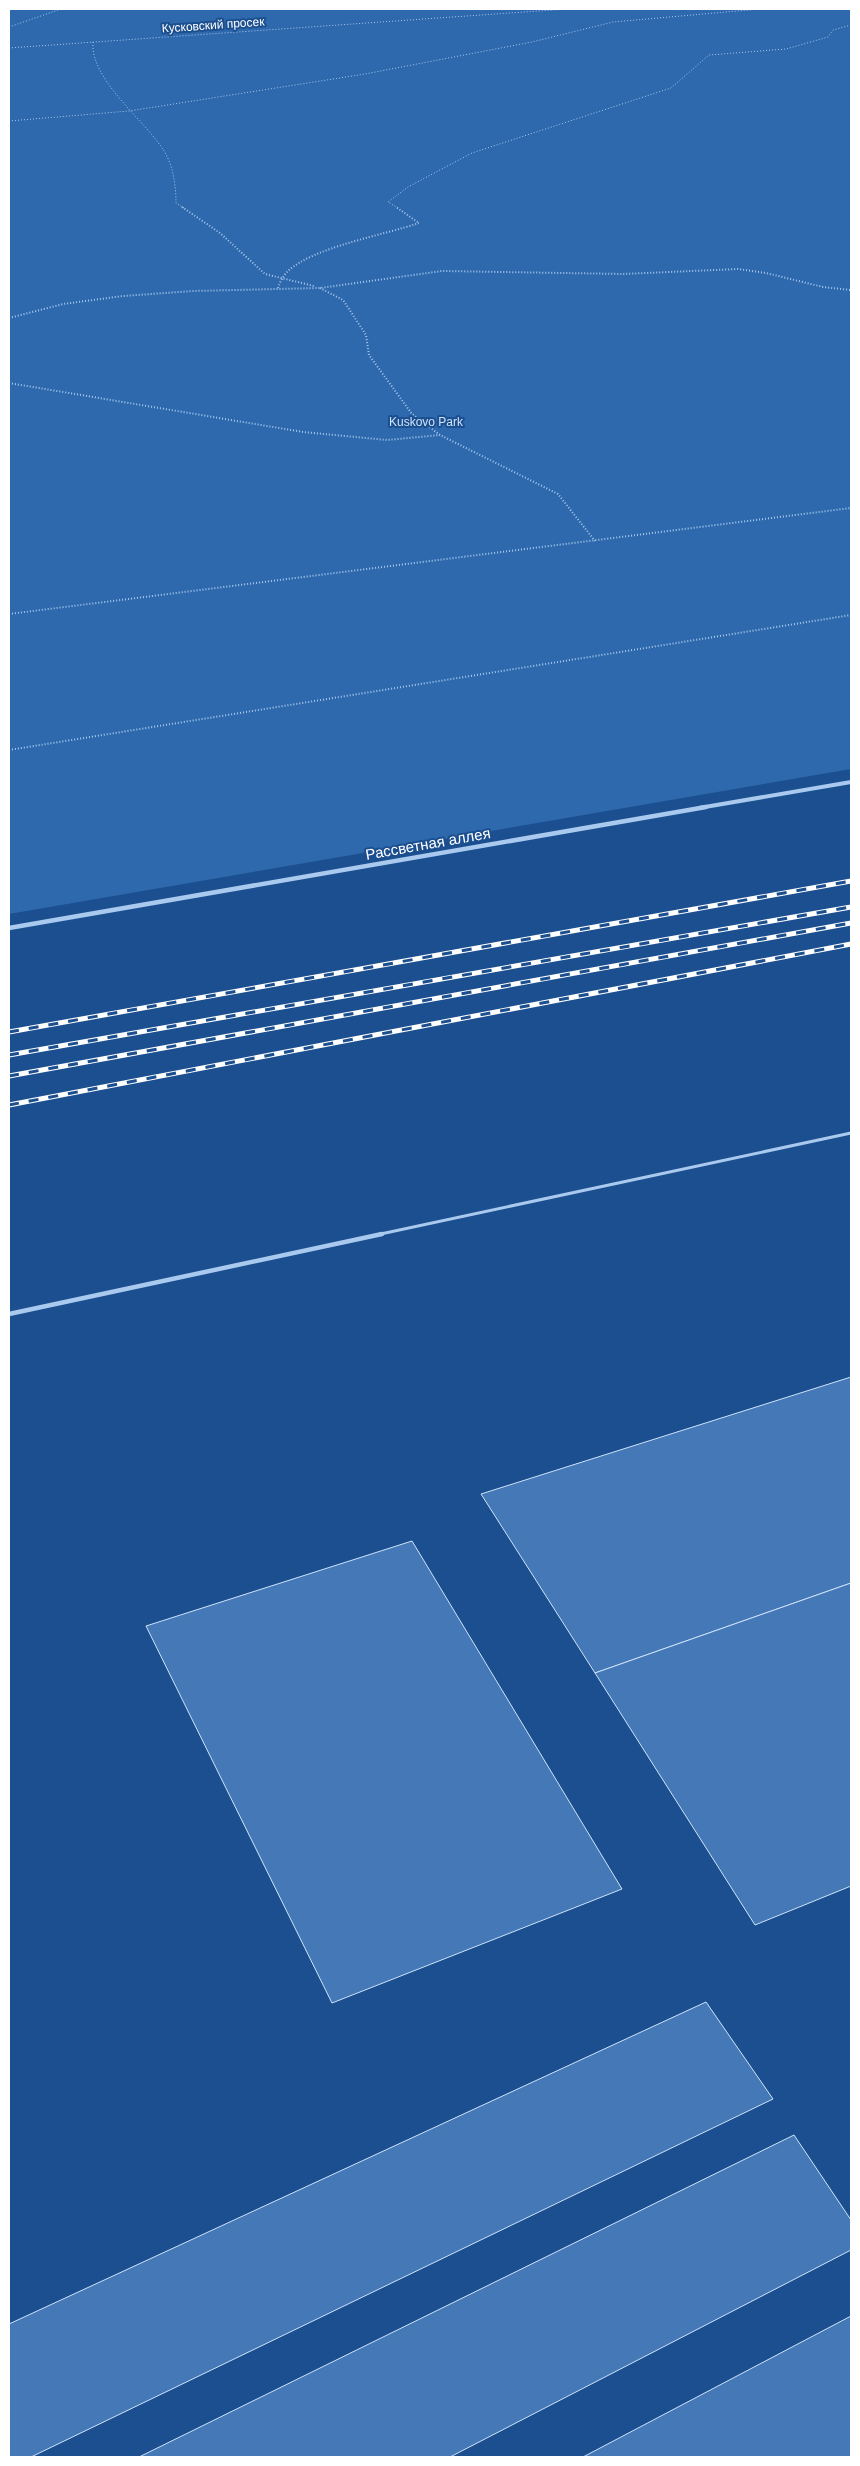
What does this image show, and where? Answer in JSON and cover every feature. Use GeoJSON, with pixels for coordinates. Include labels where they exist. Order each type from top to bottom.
{"type":"FeatureCollection","features":[{"type":"Feature","properties":{"kind":"street","name":"Рассветная аллея"},"geometry":{"type":"LineString","coordinates":[[9,928],[851,782]]}},
{"type":"Feature","properties":{"kind":"lane"},"geometry":{"type":"LineString","coordinates":[[9,1314],[851,1133]]}},
{"type":"Feature","properties":{"kind":"path"},"geometry":{"type":"LineString","coordinates":[[9,27],[62,9]]}},
{"type":"Feature","properties":{"kind":"path","name":"Кусковский просек"},"geometry":{"type":"LineString","coordinates":[[9,48],[568,9]]}},
{"type":"Feature","properties":{"kind":"path"},"geometry":{"type":"LineString","coordinates":[[9,121],[129,111],[365,74],[532,42],[613,22],[760,9]]}},
{"type":"Feature","properties":{"kind":"path"},"geometry":{"type":"LineString","coordinates":[[278,288],[282,278],[290,270],[324,253],[394,233],[419,223],[388,202],[408,187],[472,153],[671,88],[709,55],[786,49],[828,37],[834,30],[851,24]]}},
{"type":"Feature","properties":{"kind":"path"},"geometry":{"type":"LineString","coordinates":[[93,42],[92,55],[129,111],[164,151],[176,185],[176,203],[220,233],[265,274],[320,288],[343,300],[366,335],[369,355],[412,414],[440,435],[558,494],[595,540]]}},
{"type":"Feature","properties":{"kind":"path"},"geometry":{"type":"LineString","coordinates":[[9,318],[63,304],[123,296],[278,288],[320,288],[442,271],[622,274],[738,269],[766,273],[823,287],[851,290]]}},
{"type":"Feature","properties":{"kind":"path"},"geometry":{"type":"LineString","coordinates":[[9,383],[303,432],[387,440],[440,435]]}},
{"type":"Feature","properties":{"kind":"path"},"geometry":{"type":"LineString","coordinates":[[9,613],[851,508]]}},
{"type":"Feature","properties":{"kind":"path"},"geometry":{"type":"LineString","coordinates":[[9,750],[851,615]]}},
{"type":"Feature","properties":{"kind":"green space","name":"Kuskovo Park"},"geometry":{"type":"Polygon","coordinates":[[[9,9],[851,9],[851,769],[9,914],[9,9]]]}},
{"type":"Feature","properties":{"kind":"building"},"geometry":{"type":"Polygon","coordinates":[[[851,1377],[851,1583],[595,1673],[481,1494],[851,1377]]]}},
{"type":"Feature","properties":{"kind":"building"},"geometry":{"type":"Polygon","coordinates":[[[412,1541],[622,1889],[332,2003],[146,1626],[412,1541]]]}},
{"type":"Feature","properties":{"kind":"building"},"geometry":{"type":"Polygon","coordinates":[[[851,1583],[851,1886],[755,1925],[595,1673],[851,1583]]]}},
{"type":"Feature","properties":{"kind":"building"},"geometry":{"type":"Polygon","coordinates":[[[706,2002],[773,2099],[31,2457],[9,2457],[9,2324],[706,2002]]]}},
{"type":"Feature","properties":{"kind":"building"},"geometry":{"type":"Polygon","coordinates":[[[794,2135],[851,2220],[851,2250],[450,2457],[139,2457],[794,2135]]]}},
{"type":"Feature","properties":{"kind":"building"},"geometry":{"type":"Polygon","coordinates":[[[851,2316],[851,2457],[583,2457],[851,2316]]]}},
{"type":"Feature","properties":{"kind":"railway"},"geometry":{"type":"LineString","coordinates":[[9,1032],[851,881]]}},
{"type":"Feature","properties":{"kind":"railway"},"geometry":{"type":"LineString","coordinates":[[9,1055],[851,907]]}},
{"type":"Feature","properties":{"kind":"railway"},"geometry":{"type":"LineString","coordinates":[[9,1076],[851,923]]}},
{"type":"Feature","properties":{"kind":"railway"},"geometry":{"type":"LineString","coordinates":[[9,1105],[851,944]]}}]}
